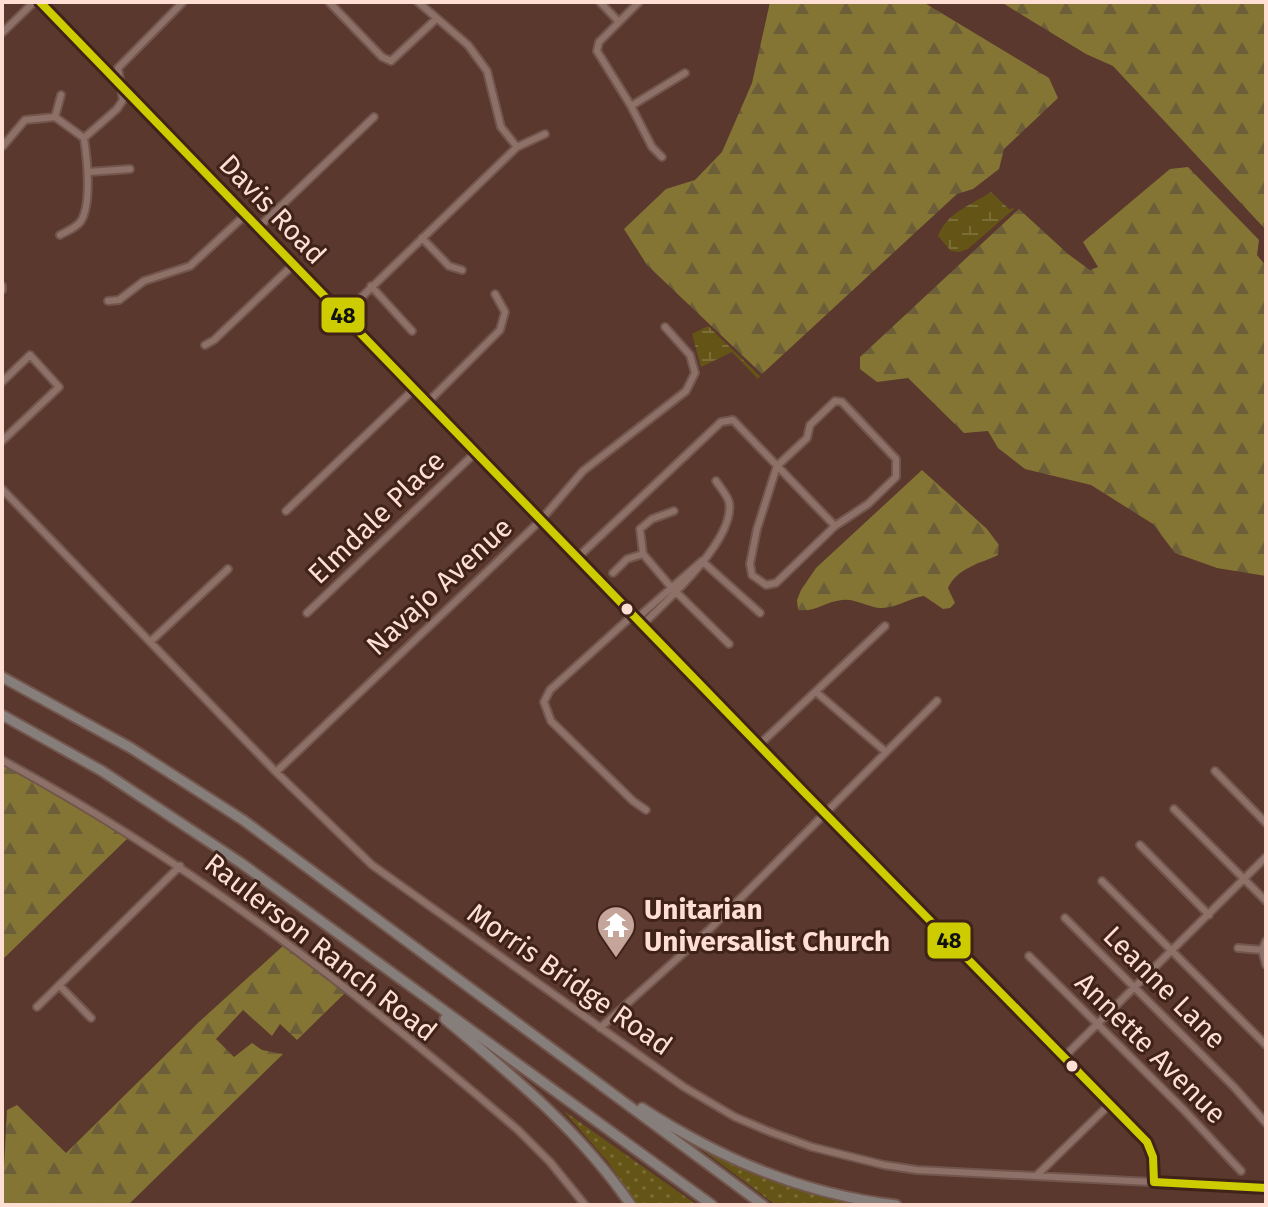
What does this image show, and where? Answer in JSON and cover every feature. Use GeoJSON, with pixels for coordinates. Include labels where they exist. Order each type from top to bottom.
{"type":"FeatureCollection","features":[{"type":"Feature","properties":{"kind":"highway"},"geometry":{"type":"LineString","coordinates":[[2,677],[131,748],[243,820],[763,1205]]}},
{"type":"Feature","properties":{"kind":"highway"},"geometry":{"type":"LineString","coordinates":[[2,715],[149,800],[241,863],[712,1205]]}},
{"type":"Feature","properties":{"kind":"highway"},"geometry":{"type":"LineString","coordinates":[[384,968],[534,1093],[588,1150],[631,1205]]}},
{"type":"Feature","properties":{"kind":"highway"},"geometry":{"type":"LineString","coordinates":[[566,1058],[674,1128],[729,1158],[806,1187],[896,1205]]}},
{"type":"Feature","properties":{"kind":"street"},"geometry":{"type":"LineString","coordinates":[[2,33],[34,2]]}},
{"type":"Feature","properties":{"kind":"street","name":"Davis Road"},"geometry":{"type":"LineString","coordinates":[[40,2],[260,226],[758,746],[1147,1142],[1153,1157],[1154,1182]]}},
{"type":"Feature","properties":{"kind":"street"},"geometry":{"type":"LineString","coordinates":[[84,138],[123,100],[118,68],[183,2]]}},
{"type":"Feature","properties":{"kind":"street"},"geometry":{"type":"LineString","coordinates":[[329,2],[382,57],[391,61],[435,20]]}},
{"type":"Feature","properties":{"kind":"street"},"geometry":{"type":"LineString","coordinates":[[418,2],[435,20],[468,45],[487,71],[501,127],[517,147]]}},
{"type":"Feature","properties":{"kind":"street"},"geometry":{"type":"LineString","coordinates":[[600,2],[619,22]]}},
{"type":"Feature","properties":{"kind":"street"},"geometry":{"type":"LineString","coordinates":[[639,2],[599,42],[597,51],[652,147],[662,157]]}},
{"type":"Feature","properties":{"kind":"street"},"geometry":{"type":"LineString","coordinates":[[631,106],[685,73]]}},
{"type":"Feature","properties":{"kind":"street"},"geometry":{"type":"LineString","coordinates":[[55,117],[61,95]]}},
{"type":"Feature","properties":{"kind":"street"},"geometry":{"type":"LineString","coordinates":[[3,146],[25,120],[55,117],[84,138],[89,172],[82,219],[71,230],[60,235]]}},
{"type":"Feature","properties":{"kind":"street"},"geometry":{"type":"LineString","coordinates":[[108,301],[119,300],[144,281],[190,266],[242,218],[260,226],[374,117]]}},
{"type":"Feature","properties":{"kind":"street"},"geometry":{"type":"LineString","coordinates":[[344,314],[517,147],[545,134]]}},
{"type":"Feature","properties":{"kind":"street"},"geometry":{"type":"LineString","coordinates":[[89,172],[130,169]]}},
{"type":"Feature","properties":{"kind":"street"},"geometry":{"type":"LineString","coordinates":[[422,238],[449,266],[462,270]]}},
{"type":"Feature","properties":{"kind":"street"},"geometry":{"type":"LineString","coordinates":[[205,345],[295,263]]}},
{"type":"Feature","properties":{"kind":"street"},"geometry":{"type":"LineString","coordinates":[[371,286],[412,331]]}},
{"type":"Feature","properties":{"kind":"street"},"geometry":{"type":"LineString","coordinates":[[427,403],[500,330],[505,312],[495,294]]}},
{"type":"Feature","properties":{"kind":"street","name":"Navajo Avenue"},"geometry":{"type":"LineString","coordinates":[[276,772],[540,521],[583,471],[686,391],[695,373],[693,364],[690,355],[665,327]]}},
{"type":"Feature","properties":{"kind":"street"},"geometry":{"type":"LineString","coordinates":[[2,382],[30,355],[59,387],[2,441]]}},
{"type":"Feature","properties":{"kind":"street"},"geometry":{"type":"LineString","coordinates":[[286,511],[414,389]]}},
{"type":"Feature","properties":{"kind":"street"},"geometry":{"type":"LineString","coordinates":[[835,401],[842,402],[896,459],[896,477],[868,504],[835,526],[776,583],[766,585],[752,575],[750,564],[757,529],[777,466],[807,438],[810,425],[835,401]]}},
{"type":"Feature","properties":{"kind":"street"},"geometry":{"type":"LineString","coordinates":[[577,558],[721,422],[733,420],[835,526]]}},
{"type":"Feature","properties":{"kind":"street","name":"Elmdale Place"},"geometry":{"type":"LineString","coordinates":[[307,613],[475,453]]}},
{"type":"Feature","properties":{"kind":"street"},"geometry":{"type":"LineString","coordinates":[[642,625],[702,561],[722,532],[729,516],[729,499],[716,481]]}},
{"type":"Feature","properties":{"kind":"street","name":"Morris Bridge Road"},"geometry":{"type":"LineString","coordinates":[[2,489],[276,772],[372,865],[712,1104],[812,1147],[846,1157],[917,1170],[1266,1188]]}},
{"type":"Feature","properties":{"kind":"street"},"geometry":{"type":"LineString","coordinates":[[674,511],[652,519],[640,529],[643,554],[729,644]]}},
{"type":"Feature","properties":{"kind":"street"},"geometry":{"type":"LineString","coordinates":[[613,573],[627,559],[643,554]]}},
{"type":"Feature","properties":{"kind":"street"},"geometry":{"type":"LineString","coordinates":[[702,561],[760,613]]}},
{"type":"Feature","properties":{"kind":"street"},"geometry":{"type":"LineString","coordinates":[[150,642],[228,569]]}},
{"type":"Feature","properties":{"kind":"street"},"geometry":{"type":"LineString","coordinates":[[646,810],[551,721],[544,702],[550,690],[634,617],[674,589]]}},
{"type":"Feature","properties":{"kind":"street"},"geometry":{"type":"LineString","coordinates":[[758,746],[885,626]]}},
{"type":"Feature","properties":{"kind":"street"},"geometry":{"type":"LineString","coordinates":[[816,692],[886,752]]}},
{"type":"Feature","properties":{"kind":"street"},"geometry":{"type":"LineString","coordinates":[[600,1028],[709,930],[937,701]]}},
{"type":"Feature","properties":{"kind":"street","name":"Raulerson Ranch Road"},"geometry":{"type":"LineString","coordinates":[[2,760],[47,784],[180,866],[301,954],[504,1118],[550,1162],[585,1205]]}},
{"type":"Feature","properties":{"kind":"street"},"geometry":{"type":"LineString","coordinates":[[1215,771],[1266,823]]}},
{"type":"Feature","properties":{"kind":"street"},"geometry":{"type":"LineString","coordinates":[[1174,809],[1266,901]]}},
{"type":"Feature","properties":{"kind":"street"},"geometry":{"type":"LineString","coordinates":[[1140,845],[1209,915]]}},
{"type":"Feature","properties":{"kind":"street"},"geometry":{"type":"LineString","coordinates":[[1064,1057],[1266,857]]}},
{"type":"Feature","properties":{"kind":"street"},"geometry":{"type":"LineString","coordinates":[[37,1007],[180,866]]}},
{"type":"Feature","properties":{"kind":"street"},"geometry":{"type":"LineString","coordinates":[[1102,881],[1266,1045]]}},
{"type":"Feature","properties":{"kind":"street","name":"Leanne Lane"},"geometry":{"type":"LineString","coordinates":[[1065,918],[1266,1123]]}},
{"type":"Feature","properties":{"kind":"street"},"geometry":{"type":"LineString","coordinates":[[1266,941],[1262,950],[1266,965]]}},
{"type":"Feature","properties":{"kind":"street"},"geometry":{"type":"LineString","coordinates":[[1238,948],[1262,950]]}},
{"type":"Feature","properties":{"kind":"street","name":"Annette Avenue"},"geometry":{"type":"LineString","coordinates":[[1029,956],[1241,1171]]}},
{"type":"Feature","properties":{"kind":"street"},"geometry":{"type":"LineString","coordinates":[[59,985],[91,1018]]}},
{"type":"Feature","properties":{"kind":"street"},"geometry":{"type":"LineString","coordinates":[[1036,1176],[1110,1104]]}},
{"type":"Feature","properties":{"kind":"green space"},"geometry":{"type":"Polygon","coordinates":[[[770,2],[923,2],[1049,78],[1058,98],[1004,149],[999,169],[973,189],[957,194],[762,374],[647,265],[624,229],[666,189],[695,180],[722,152],[752,83],[770,2]]]}},
{"type":"Feature","properties":{"kind":"green space"},"geometry":{"type":"Polygon","coordinates":[[[1001,2],[1266,2],[1266,230],[1113,66],[1086,54],[1001,2]]]}},
{"type":"Feature","properties":{"kind":"green space"},"geometry":{"type":"Polygon","coordinates":[[[1188,167],[1259,240],[1257,255],[1266,266],[1266,576],[1217,568],[1175,553],[1153,524],[1091,485],[1025,469],[998,448],[988,431],[964,433],[908,378],[877,382],[860,369],[860,357],[1019,209],[1090,270],[1098,267],[1083,242],[1170,169],[1188,167]]]}},
{"type":"Feature","properties":{"kind":"green space"},"geometry":{"type":"Polygon","coordinates":[[[991,192],[1009,209],[1015,208],[968,249],[951,251],[938,236],[942,228],[954,215],[991,192]]]}},
{"type":"Feature","properties":{"kind":"green space"},"geometry":{"type":"Polygon","coordinates":[[[708,326],[760,376],[758,379],[732,352],[701,367],[692,334],[708,326]]]}},
{"type":"Feature","properties":{"kind":"green space"},"geometry":{"type":"Polygon","coordinates":[[[922,470],[987,529],[999,545],[998,555],[969,567],[952,581],[948,588],[955,603],[950,608],[943,609],[924,596],[886,608],[847,600],[798,610],[797,600],[801,590],[816,568],[922,470]]]}},
{"type":"Feature","properties":{"kind":"green space"},"geometry":{"type":"Polygon","coordinates":[[[2,764],[128,838],[2,960],[2,764]]]}},
{"type":"Feature","properties":{"kind":"green space"},"geometry":{"type":"Polygon","coordinates":[[[284,945],[345,993],[297,1040],[280,1024],[272,1036],[243,1010],[216,1039],[234,1057],[252,1043],[262,1050],[283,1054],[128,1205],[2,1205],[7,1110],[17,1105],[66,1153],[199,1022],[284,945]]]}},
{"type":"Feature","properties":{"kind":"green space"},"geometry":{"type":"Polygon","coordinates":[[[564,1111],[697,1205],[638,1205],[608,1162],[564,1111]]]}},
{"type":"Feature","properties":{"kind":"green space"},"geometry":{"type":"Polygon","coordinates":[[[704,1151],[782,1183],[862,1205],[776,1205],[704,1151]]]}},
{"type":"Feature","properties":{"kind":"transit line","name":"48"},"geometry":{"type":"LineString","coordinates":[[40,2],[1147,1142],[1153,1157],[1154,1182],[1266,1188]]}},
{"type":"Feature","properties":{"kind":"place","name":"Unitarian Universalist Church"},"geometry":{"type":"Point","coordinates":[616,959]}}]}
